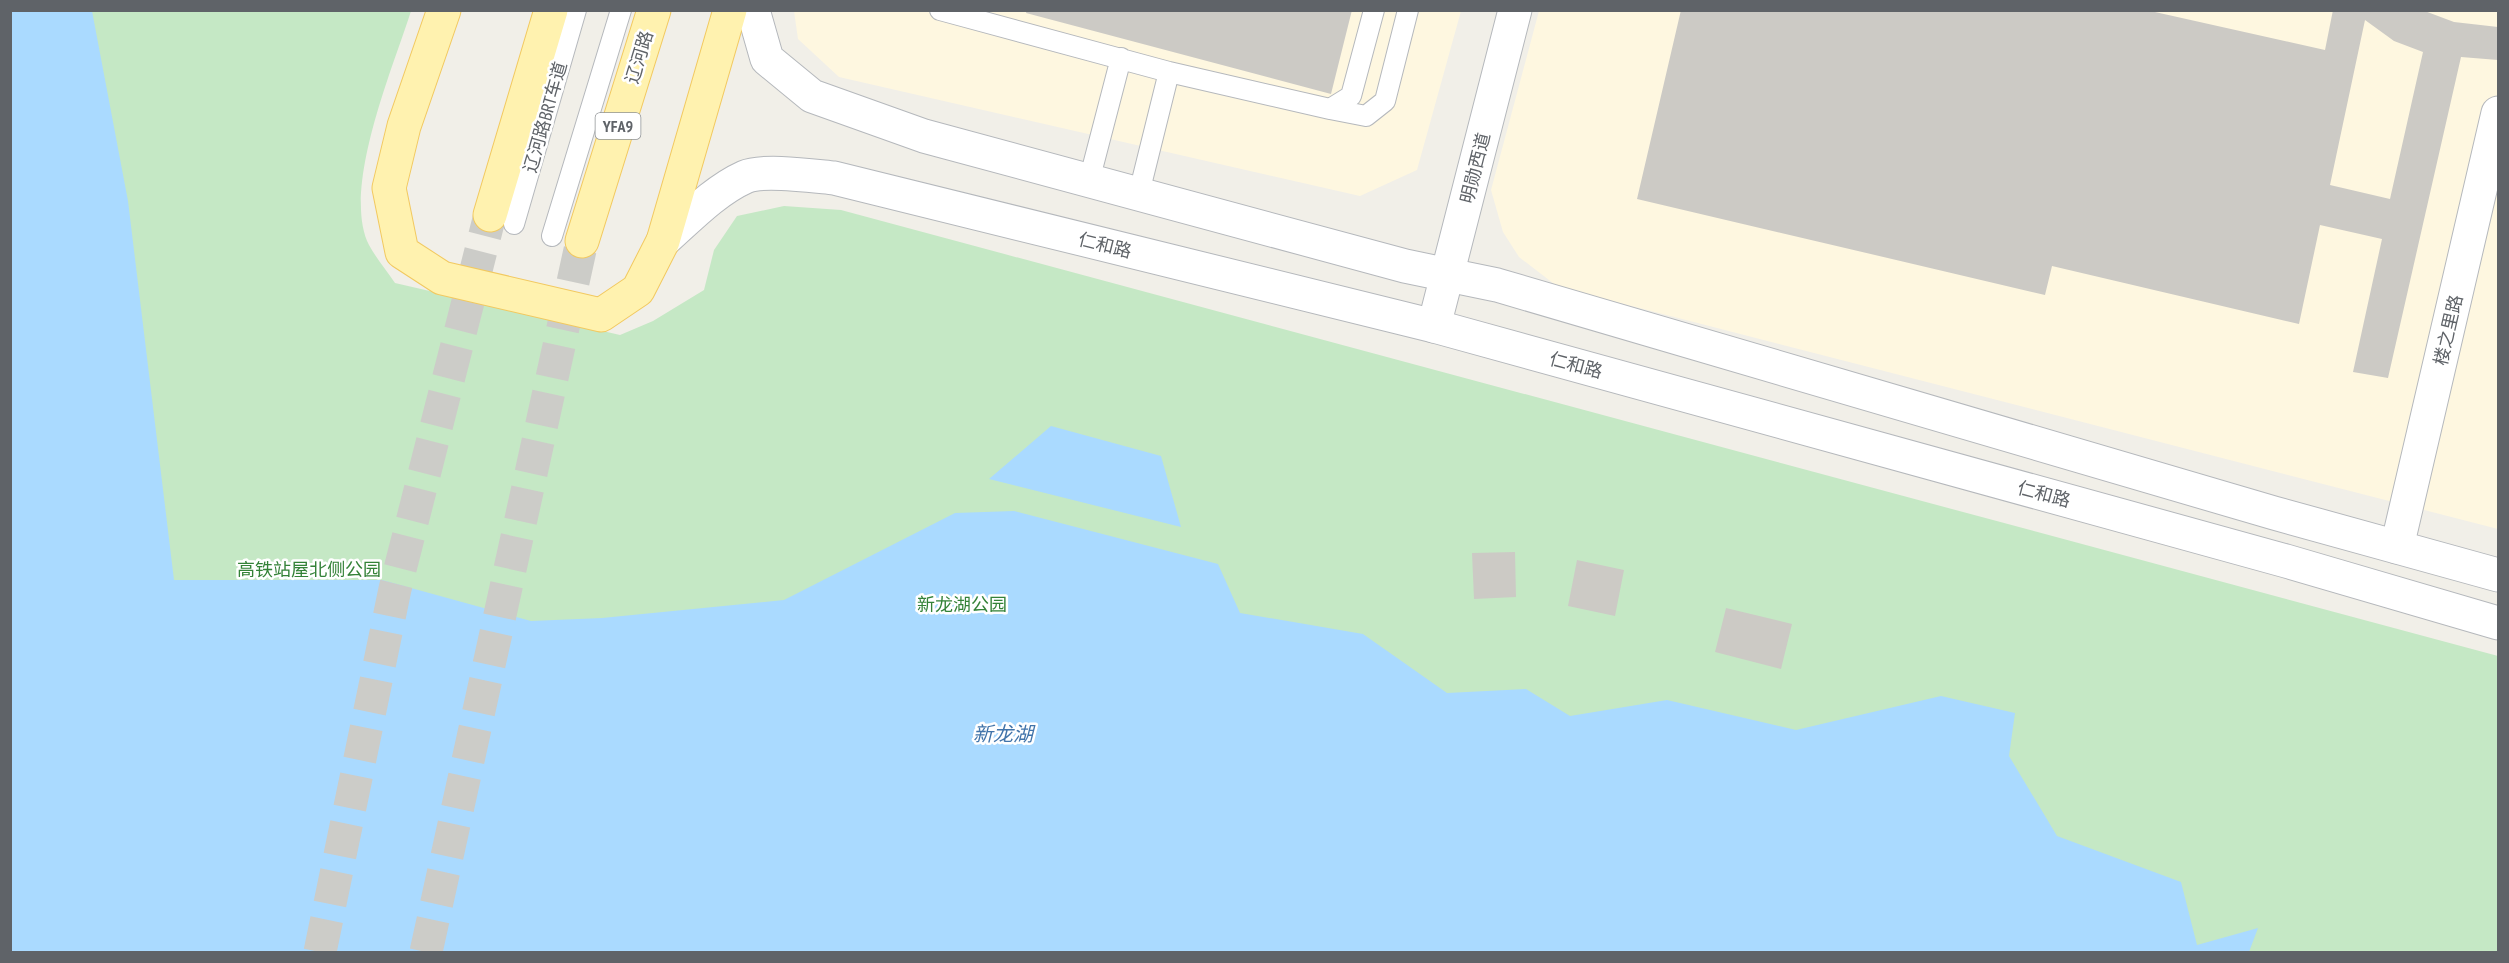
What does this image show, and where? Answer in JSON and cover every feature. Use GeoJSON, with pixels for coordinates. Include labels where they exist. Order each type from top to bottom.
{"type":"FeatureCollection","features":[{"type":"Feature","properties":{"kind":"main road"},"geometry":{"type":"LineString","coordinates":[[444,10],[404,126],[389,188],[402,252],[442,278],[601,315],[638,290],[663,241],[730,10]]}},
{"type":"Feature","properties":{"kind":"main road"},"geometry":{"type":"LineString","coordinates":[[502,220],[551,10]]}},
{"type":"Feature","properties":{"kind":"main road","name":"辽河路"},"geometry":{"type":"LineString","coordinates":[[567,238],[654,10]]}},
{"type":"Feature","properties":{"kind":"street"},"geometry":{"type":"LineString","coordinates":[[753,10],[767,59],[812,96],[924,136],[1448,276],[1497,285],[2499,575]]}},
{"type":"Feature","properties":{"kind":"street","name":"明勋西道"},"geometry":{"type":"LineString","coordinates":[[1434,326],[1515,10]]}},
{"type":"Feature","properties":{"kind":"street","name":"楼之里路"},"geometry":{"type":"LineString","coordinates":[[2397,547],[2499,113]]}},
{"type":"Feature","properties":{"kind":"street","name":"仁和路"},"geometry":{"type":"LineString","coordinates":[[663,241],[712,198],[746,176],[793,174],[834,178],[1434,326],[2286,561],[2499,623]]}},
{"type":"Feature","properties":{"kind":"lane","name":"辽河路BRT车道"},"geometry":{"type":"LineString","coordinates":[[502,220],[576,10]]}},
{"type":"Feature","properties":{"kind":"lane"},"geometry":{"type":"LineString","coordinates":[[567,238],[621,10]]}},
{"type":"Feature","properties":{"kind":"lane"},"geometry":{"type":"LineString","coordinates":[[940,10],[1169,72],[1330,110],[1365,116],[1385,101],[1408,10]]}},
{"type":"Feature","properties":{"kind":"lane"},"geometry":{"type":"LineString","coordinates":[[1330,110],[1351,96],[1374,10]]}},
{"type":"Feature","properties":{"kind":"lane"},"geometry":{"type":"LineString","coordinates":[[1089,181],[1121,58]]}},
{"type":"Feature","properties":{"kind":"lane"},"geometry":{"type":"LineString","coordinates":[[1139,194],[1169,72]]}},
{"type":"Feature","properties":{"kind":"shaded area"},"geometry":{"type":"Polygon","coordinates":[[[794,11],[1461,11],[1417,170],[1360,196],[839,77],[798,39],[794,11]]]}},
{"type":"Feature","properties":{"kind":"shaded area"},"geometry":{"type":"Polygon","coordinates":[[[1539,11],[2498,11],[2498,529],[1558,287],[1519,257],[1503,232],[1491,190],[1539,11]]]}},
{"type":"Feature","properties":{"kind":"green space","name":"新龙湖公园"},"geometry":{"type":"Polygon","coordinates":[[[10,11],[411,11],[382,96],[365,162],[361,193],[362,221],[369,245],[395,283],[620,335],[653,321],[704,290],[714,250],[737,216],[784,206],[841,210],[2498,656],[2498,952],[11,952],[10,11]]]}},
{"type":"Feature","properties":{"kind":"water","name":"新龙湖"},"geometry":{"type":"Polygon","coordinates":[[[10,11],[92,11],[128,201],[174,580],[382,580],[531,621],[602,618],[784,600],[955,513],[1014,511],[1218,564],[1240,613],[1363,634],[1447,693],[1526,689],[1570,716],[1667,700],[1796,730],[1941,696],[2015,713],[2009,756],[2057,836],[2181,882],[2197,945],[2258,928],[2249,952],[11,952],[10,11]]]}},
{"type":"Feature","properties":{"kind":"water"},"geometry":{"type":"Polygon","coordinates":[[[1051,426],[1161,456],[1181,527],[989,479],[1051,426]]]}},
{"type":"Feature","properties":{"kind":"building"},"geometry":{"type":"Polygon","coordinates":[[[1027,10],[1352,10],[1331,94],[1026,13],[1027,10]]]}},
{"type":"Feature","properties":{"kind":"building"},"geometry":{"type":"Polygon","coordinates":[[[1681,10],[2146,10],[2325,50],[2333,10],[2422,10],[2454,22],[2498,27],[2498,60],[2461,57],[2388,378],[2353,372],[2382,239],[2320,225],[2299,324],[2052,266],[2045,295],[1637,199],[1681,10]],[[2365,20],[2330,185],[2390,199],[2423,52],[2394,41],[2365,20]]]}},
{"type":"Feature","properties":{"kind":"building"},"geometry":{"type":"Polygon","coordinates":[[[1515,552],[1516,597],[1474,599],[1472,553],[1515,552]]]}},
{"type":"Feature","properties":{"kind":"building"},"geometry":{"type":"Polygon","coordinates":[[[1577,560],[1624,570],[1615,616],[1568,606],[1577,560]]]}},
{"type":"Feature","properties":{"kind":"building"},"geometry":{"type":"Polygon","coordinates":[[[1726,608],[1792,624],[1781,669],[1715,652],[1726,608]]]}},
{"type":"Feature","properties":{"kind":"tunnel"},"geometry":{"type":"LineString","coordinates":[[320,952],[395,589],[490,215]]}},
{"type":"Feature","properties":{"kind":"tunnel"},"geometry":{"type":"LineString","coordinates":[[426,952],[582,241]]}},
{"type":"Feature","properties":{"kind":"park label","name":"高铁站屋北侧公园"},"geometry":{"type":"Point","coordinates":[309,569]}}]}
